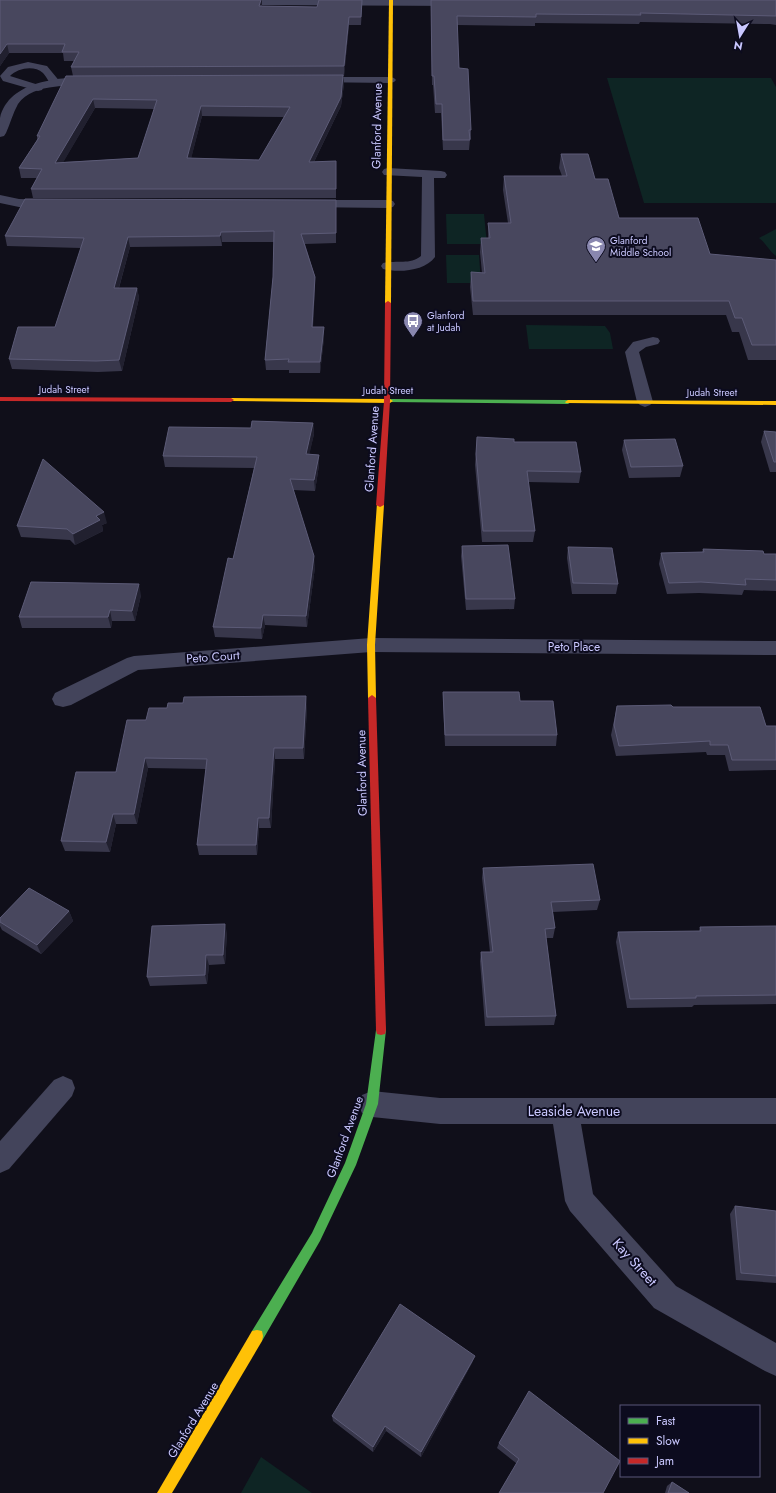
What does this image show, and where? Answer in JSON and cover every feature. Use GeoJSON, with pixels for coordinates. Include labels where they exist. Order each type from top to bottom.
{"type":"FeatureCollection","features":[{"type":"Feature","properties":{"kind":"main road","name":"Glanford Avenue"},"geometry":{"type":"LineString","coordinates":[[164,1493],[316,1237],[350,1165],[372,1104],[381,1032],[371,645],[387,401],[388,172],[391,2]]}},
{"type":"Feature","properties":{"kind":"main road","name":"Judah Street"},"geometry":{"type":"LineString","coordinates":[[0,400],[776,403]]}},
{"type":"Feature","properties":{"kind":"street"},"geometry":{"type":"LineString","coordinates":[[223,3],[470,3]]}},
{"type":"Feature","properties":{"kind":"street"},"geometry":{"type":"LineString","coordinates":[[0,133],[15,101],[22,95],[56,82],[102,80]]}},
{"type":"Feature","properties":{"kind":"street"},"geometry":{"type":"LineString","coordinates":[[304,80],[390,80]]}},
{"type":"Feature","properties":{"kind":"street"},"geometry":{"type":"LineString","coordinates":[[0,199],[30,204],[62,204]]}},
{"type":"Feature","properties":{"kind":"street"},"geometry":{"type":"LineString","coordinates":[[293,204],[388,204]]}},
{"type":"Feature","properties":{"kind":"street","name":"Peto Place"},"geometry":{"type":"LineString","coordinates":[[371,645],[776,648]]}},
{"type":"Feature","properties":{"kind":"street","name":"Peto Court"},"geometry":{"type":"LineString","coordinates":[[63,699],[134,663],[371,645]]}},
{"type":"Feature","properties":{"kind":"street","name":"Leaside Avenue"},"geometry":{"type":"LineString","coordinates":[[372,1104],[440,1111],[776,1111]]}},
{"type":"Feature","properties":{"kind":"street","name":"Kay Street"},"geometry":{"type":"LineString","coordinates":[[565,1111],[580,1201],[665,1297],[776,1360]]}},
{"type":"Feature","properties":{"kind":"lane"},"geometry":{"type":"LineString","coordinates":[[38,88],[7,79],[5,76],[6,73],[17,67],[40,67],[44,69],[56,82]]}},
{"type":"Feature","properties":{"kind":"lane"},"geometry":{"type":"LineString","coordinates":[[388,172],[434,174],[428,257],[423,263],[411,266],[388,266]]}},
{"type":"Feature","properties":{"kind":"lane"},"geometry":{"type":"LineString","coordinates":[[645,402],[632,352],[635,346],[642,342],[653,341]]}},
{"type":"Feature","properties":{"kind":"lane"},"geometry":{"type":"LineString","coordinates":[[0,1160],[63,1088]]}},
{"type":"Feature","properties":{"kind":"green space"},"geometry":{"type":"Polygon","coordinates":[[[607,78],[771,78],[776,87],[776,203],[644,203],[607,78]]]}},
{"type":"Feature","properties":{"kind":"green space"},"geometry":{"type":"Polygon","coordinates":[[[446,214],[484,214],[487,244],[447,244],[446,214]]]}},
{"type":"Feature","properties":{"kind":"green space"},"geometry":{"type":"Polygon","coordinates":[[[776,229],[776,256],[759,238],[776,229]]]}},
{"type":"Feature","properties":{"kind":"green space"},"geometry":{"type":"Polygon","coordinates":[[[446,255],[479,255],[481,283],[447,283],[446,255]]]}},
{"type":"Feature","properties":{"kind":"green space"},"geometry":{"type":"Polygon","coordinates":[[[526,325],[605,326],[610,333],[613,349],[529,349],[526,325]]]}},
{"type":"Feature","properties":{"kind":"green space"},"geometry":{"type":"Polygon","coordinates":[[[261,1457],[312,1493],[241,1493],[261,1457]]]}},
{"type":"Feature","properties":{"kind":"building"},"geometry":{"type":"Polygon","coordinates":[[[0,0],[261,0],[259,6],[317,7],[319,0],[362,0],[361,17],[349,17],[344,66],[71,67],[79,52],[62,52],[65,44],[7,44],[0,54],[0,0]]]}},
{"type":"Feature","properties":{"kind":"building"},"geometry":{"type":"Polygon","coordinates":[[[431,0],[776,0],[776,16],[640,13],[641,15],[536,14],[536,17],[457,16],[459,68],[468,69],[471,130],[469,130],[470,140],[443,140],[442,104],[436,104],[434,76],[432,76],[431,0]]]}},
{"type":"Feature","properties":{"kind":"building"},"geometry":{"type":"Polygon","coordinates":[[[343,75],[341,97],[309,162],[336,161],[336,189],[31,189],[42,169],[19,168],[40,136],[37,136],[66,76],[343,75]],[[93,99],[55,163],[138,158],[157,100],[93,99]],[[201,106],[187,158],[259,160],[290,107],[201,106]]]}},
{"type":"Feature","properties":{"kind":"building"},"geometry":{"type":"Polygon","coordinates":[[[561,154],[588,154],[595,179],[608,179],[619,218],[698,218],[710,254],[776,260],[776,345],[752,345],[742,318],[735,318],[729,301],[473,301],[471,272],[485,273],[481,238],[490,238],[488,223],[511,223],[504,176],[567,176],[561,154]]]}},
{"type":"Feature","properties":{"kind":"building"},"geometry":{"type":"Polygon","coordinates":[[[25,199],[336,200],[336,233],[301,234],[315,277],[312,327],[324,327],[320,362],[288,362],[289,359],[265,360],[273,277],[274,231],[221,232],[220,236],[128,237],[114,288],[137,288],[119,360],[96,361],[9,359],[18,327],[55,327],[84,238],[5,236],[25,199]]]}},
{"type":"Feature","properties":{"kind":"building"},"geometry":{"type":"Polygon","coordinates":[[[252,421],[313,423],[306,454],[319,455],[314,480],[290,479],[314,556],[306,616],[263,615],[261,628],[213,627],[228,558],[233,559],[257,457],[163,456],[169,427],[251,428],[252,421]]]}},
{"type":"Feature","properties":{"kind":"building"},"geometry":{"type":"Polygon","coordinates":[[[764,431],[776,432],[776,462],[774,462],[764,431]]]}},
{"type":"Feature","properties":{"kind":"building"},"geometry":{"type":"Polygon","coordinates":[[[477,437],[514,439],[514,442],[576,442],[581,472],[527,471],[535,531],[483,531],[476,454],[477,437]]]}},
{"type":"Feature","properties":{"kind":"building"},"geometry":{"type":"Polygon","coordinates":[[[675,439],[683,466],[631,467],[624,440],[675,439]]]}},
{"type":"Feature","properties":{"kind":"building"},"geometry":{"type":"Polygon","coordinates":[[[43,459],[104,512],[96,516],[100,520],[73,534],[67,529],[17,526],[43,459]]]}},
{"type":"Feature","properties":{"kind":"building"},"geometry":{"type":"Polygon","coordinates":[[[508,545],[515,599],[466,599],[462,546],[508,545]]]}},
{"type":"Feature","properties":{"kind":"building"},"geometry":{"type":"Polygon","coordinates":[[[568,547],[612,548],[618,584],[573,583],[568,547]]]}},
{"type":"Feature","properties":{"kind":"building"},"geometry":{"type":"Polygon","coordinates":[[[703,549],[763,551],[764,554],[776,554],[776,580],[745,579],[746,585],[701,582],[669,583],[661,553],[704,552],[703,549]]]}},
{"type":"Feature","properties":{"kind":"building"},"geometry":{"type":"Polygon","coordinates":[[[31,582],[139,584],[132,611],[110,610],[108,617],[19,617],[31,582]]]}},
{"type":"Feature","properties":{"kind":"building"},"geometry":{"type":"Polygon","coordinates":[[[443,692],[519,692],[520,701],[553,701],[557,735],[445,735],[443,692]]]}},
{"type":"Feature","properties":{"kind":"building"},"geometry":{"type":"Polygon","coordinates":[[[306,696],[303,748],[274,748],[269,818],[258,818],[256,845],[197,845],[207,759],[145,758],[134,814],[113,814],[106,842],[61,841],[76,772],[116,772],[127,720],[146,720],[149,708],[167,708],[168,703],[183,703],[184,697],[306,696]]]}},
{"type":"Feature","properties":{"kind":"building"},"geometry":{"type":"Polygon","coordinates":[[[671,705],[673,707],[760,707],[766,726],[776,726],[776,760],[732,760],[728,745],[710,745],[710,741],[619,746],[614,725],[617,706],[671,705]]]}},
{"type":"Feature","properties":{"kind":"building"},"geometry":{"type":"Polygon","coordinates":[[[593,864],[600,900],[551,902],[555,928],[545,929],[556,1016],[487,1017],[481,952],[493,952],[483,868],[593,864]]]}},
{"type":"Feature","properties":{"kind":"building"},"geometry":{"type":"Polygon","coordinates":[[[29,888],[69,911],[37,945],[0,922],[0,918],[29,888]]]}},
{"type":"Feature","properties":{"kind":"building"},"geometry":{"type":"Polygon","coordinates":[[[225,924],[223,955],[206,955],[205,975],[147,977],[152,926],[225,924]]]}},
{"type":"Feature","properties":{"kind":"building"},"geometry":{"type":"Polygon","coordinates":[[[776,926],[776,995],[630,999],[618,932],[701,931],[700,927],[776,926]]]}},
{"type":"Feature","properties":{"kind":"building"},"geometry":{"type":"Polygon","coordinates":[[[735,1206],[776,1211],[776,1276],[741,1273],[735,1206]]]}},
{"type":"Feature","properties":{"kind":"building"},"geometry":{"type":"Polygon","coordinates":[[[400,1304],[475,1356],[421,1452],[385,1426],[373,1447],[332,1416],[400,1304]]]}},
{"type":"Feature","properties":{"kind":"building"},"geometry":{"type":"Polygon","coordinates":[[[529,1391],[620,1461],[603,1493],[499,1493],[519,1459],[499,1443],[529,1391]]]}},
{"type":"Feature","properties":{"kind":"building"},"geometry":{"type":"Polygon","coordinates":[[[672,1482],[689,1493],[668,1493],[672,1482]]]}},
{"type":"Feature","properties":{"kind":"traffic: fast"},"geometry":{"type":"LineString","coordinates":[[390,401],[568,402]]}},
{"type":"Feature","properties":{"kind":"traffic: fast"},"geometry":{"type":"LineString","coordinates":[[257,1336],[316,1237],[350,1165],[372,1104],[381,1030]]}},
{"type":"Feature","properties":{"kind":"traffic: slow"},"geometry":{"type":"LineString","coordinates":[[388,303],[391,0]]}},
{"type":"Feature","properties":{"kind":"traffic: slow"},"geometry":{"type":"LineString","coordinates":[[231,400],[390,401]]}},
{"type":"Feature","properties":{"kind":"traffic: slow"},"geometry":{"type":"LineString","coordinates":[[568,402],[776,403]]}},
{"type":"Feature","properties":{"kind":"traffic: slow"},"geometry":{"type":"LineString","coordinates":[[372,698],[371,645],[380,505]]}},
{"type":"Feature","properties":{"kind":"traffic: slow"},"geometry":{"type":"LineString","coordinates":[[164,1493],[257,1336]]}},
{"type":"Feature","properties":{"kind":"traffic: jam"},"geometry":{"type":"LineString","coordinates":[[380,505],[387,401],[388,303]]}},
{"type":"Feature","properties":{"kind":"traffic: jam"},"geometry":{"type":"LineString","coordinates":[[0,399],[231,400]]}},
{"type":"Feature","properties":{"kind":"traffic: jam"},"geometry":{"type":"LineString","coordinates":[[372,698],[381,1030]]}},
{"type":"Feature","properties":{"kind":"place","name":"Glanford Middle School"},"geometry":{"type":"Point","coordinates":[596,263]}},
{"type":"Feature","properties":{"kind":"place","name":"Glanford at Judah"},"geometry":{"type":"Point","coordinates":[413,338]}}]}
